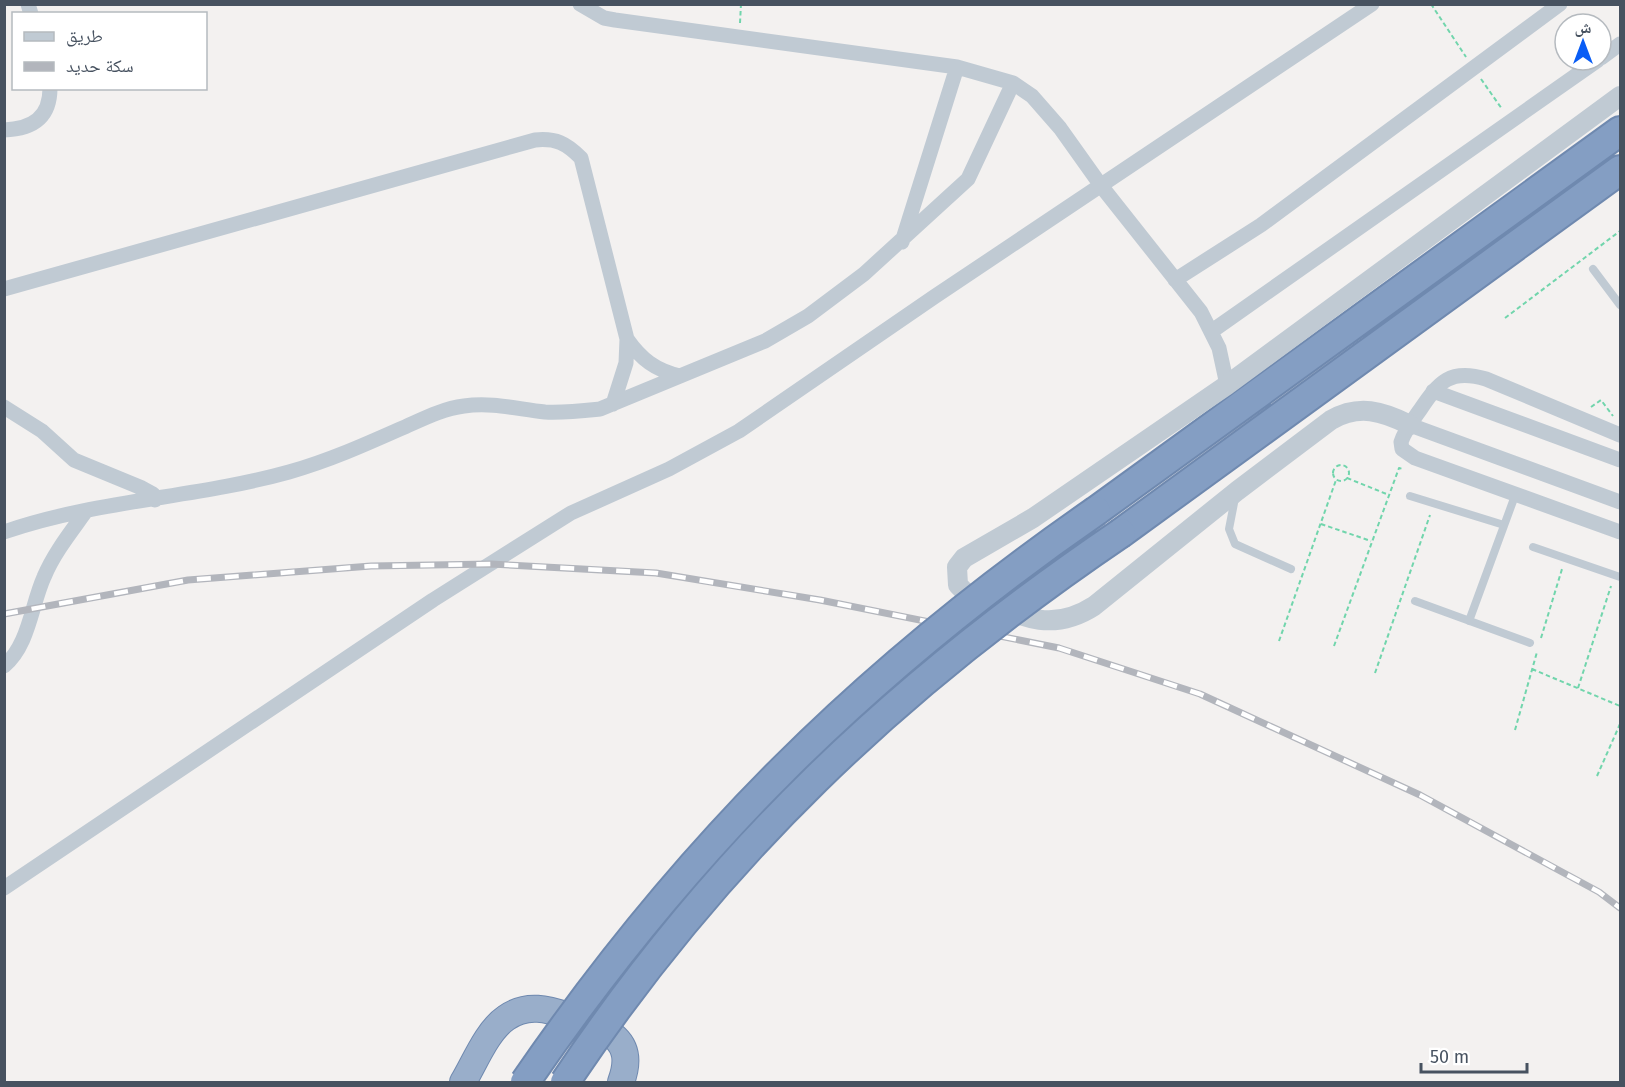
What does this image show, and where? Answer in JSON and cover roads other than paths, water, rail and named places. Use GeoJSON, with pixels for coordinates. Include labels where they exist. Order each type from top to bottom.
{"type":"FeatureCollection","features":[{"type":"Feature","properties":{"kind":"highway"},"geometry":{"type":"LineString","coordinates":[[525,1083],[575,1010],[647,917],[723,829],[839,713],[918,644],[1020,564],[1620,131]]}},
{"type":"Feature","properties":{"kind":"highway"},"geometry":{"type":"LineString","coordinates":[[566,1083],[637,981],[688,917],[748,847],[863,732],[970,642],[1053,579],[1121,533],[1620,170]]}},
{"type":"Feature","properties":{"kind":"highway"},"geometry":{"type":"LineString","coordinates":[[463,1083],[495,1029],[505,1018],[518,1011],[532,1008],[546,1009],[606,1028],[615,1036],[626,1058],[621,1083]]}},
{"type":"Feature","properties":{"kind":"street"},"geometry":{"type":"LineString","coordinates":[[580,4],[604,18],[957,67],[1013,82],[1032,96],[1060,128],[1102,188],[1202,312],[1219,348],[1227,385]]}},
{"type":"Feature","properties":{"kind":"street"},"geometry":{"type":"LineString","coordinates":[[4,888],[434,600],[571,513],[669,469],[739,430],[934,297],[1102,188],[1372,4]]}},
{"type":"Feature","properties":{"kind":"street"},"geometry":{"type":"LineString","coordinates":[[1175,280],[1261,225],[1560,4]]}},
{"type":"Feature","properties":{"kind":"street"},"geometry":{"type":"LineString","coordinates":[[902,242],[957,67]]}},
{"type":"Feature","properties":{"kind":"street"},"geometry":{"type":"LineString","coordinates":[[1212,331],[1581,72]]}},
{"type":"Feature","properties":{"kind":"street"},"geometry":{"type":"LineString","coordinates":[[4,532],[47,518],[242,483],[302,468],[360,447],[436,413],[462,406],[489,403],[545,412],[600,409],[765,342],[808,316],[864,274],[902,242],[968,179],[1013,82]]}},
{"type":"Feature","properties":{"kind":"street"},"geometry":{"type":"LineString","coordinates":[[4,130],[20,130],[35,124],[45,113],[50,90]]}},
{"type":"Feature","properties":{"kind":"street"},"geometry":{"type":"LineString","coordinates":[[1620,96],[1227,385],[1033,518],[964,558],[957,567],[958,585],[965,592],[1033,619],[1057,622],[1069,620],[1094,606],[1237,491],[1338,416],[1357,411],[1377,411],[1620,502]]}},
{"type":"Feature","properties":{"kind":"street"},"geometry":{"type":"LineString","coordinates":[[4,289],[535,140],[550,138],[571,147],[581,158],[627,339],[626,363],[613,404]]}},
{"type":"Feature","properties":{"kind":"street"},"geometry":{"type":"LineString","coordinates":[[627,339],[636,353],[649,364],[680,376]]}},
{"type":"Feature","properties":{"kind":"street"},"geometry":{"type":"LineString","coordinates":[[1620,435],[1476,376],[1455,375],[1444,380],[1433,391],[1401,442],[1402,449],[1408,454],[1620,532]]}},
{"type":"Feature","properties":{"kind":"street"},"geometry":{"type":"LineString","coordinates":[[1433,391],[1620,460]]}},
{"type":"Feature","properties":{"kind":"street"},"geometry":{"type":"LineString","coordinates":[[4,407],[37,427],[74,460],[142,488],[153,494],[155,500]]}},
{"type":"Feature","properties":{"kind":"street"},"geometry":{"type":"LineString","coordinates":[[4,666],[19,647],[43,578],[54,557],[86,511]]}},
{"type":"Feature","properties":{"kind":"lane"},"geometry":{"type":"LineString","coordinates":[[1593,269],[1620,305]]}},
{"type":"Feature","properties":{"kind":"lane"},"geometry":{"type":"LineString","coordinates":[[1237,491],[1229,529],[1235,544],[1291,569]]}},
{"type":"Feature","properties":{"kind":"lane"},"geometry":{"type":"LineString","coordinates":[[1469,621],[1516,493]]}},
{"type":"Feature","properties":{"kind":"lane"},"geometry":{"type":"LineString","coordinates":[[1410,496],[1504,525]]}},
{"type":"Feature","properties":{"kind":"lane"},"geometry":{"type":"LineString","coordinates":[[1533,547],[1618,576]]}},
{"type":"Feature","properties":{"kind":"lane"},"geometry":{"type":"LineString","coordinates":[[1415,601],[1530,643]]}},
{"type":"Feature","properties":{"kind":"railway"},"geometry":{"type":"LineString","coordinates":[[4,614],[188,580],[371,566],[491,564],[656,573],[820,600],[1059,648],[1200,694],[1420,795],[1599,892],[1620,908]]}}]}
